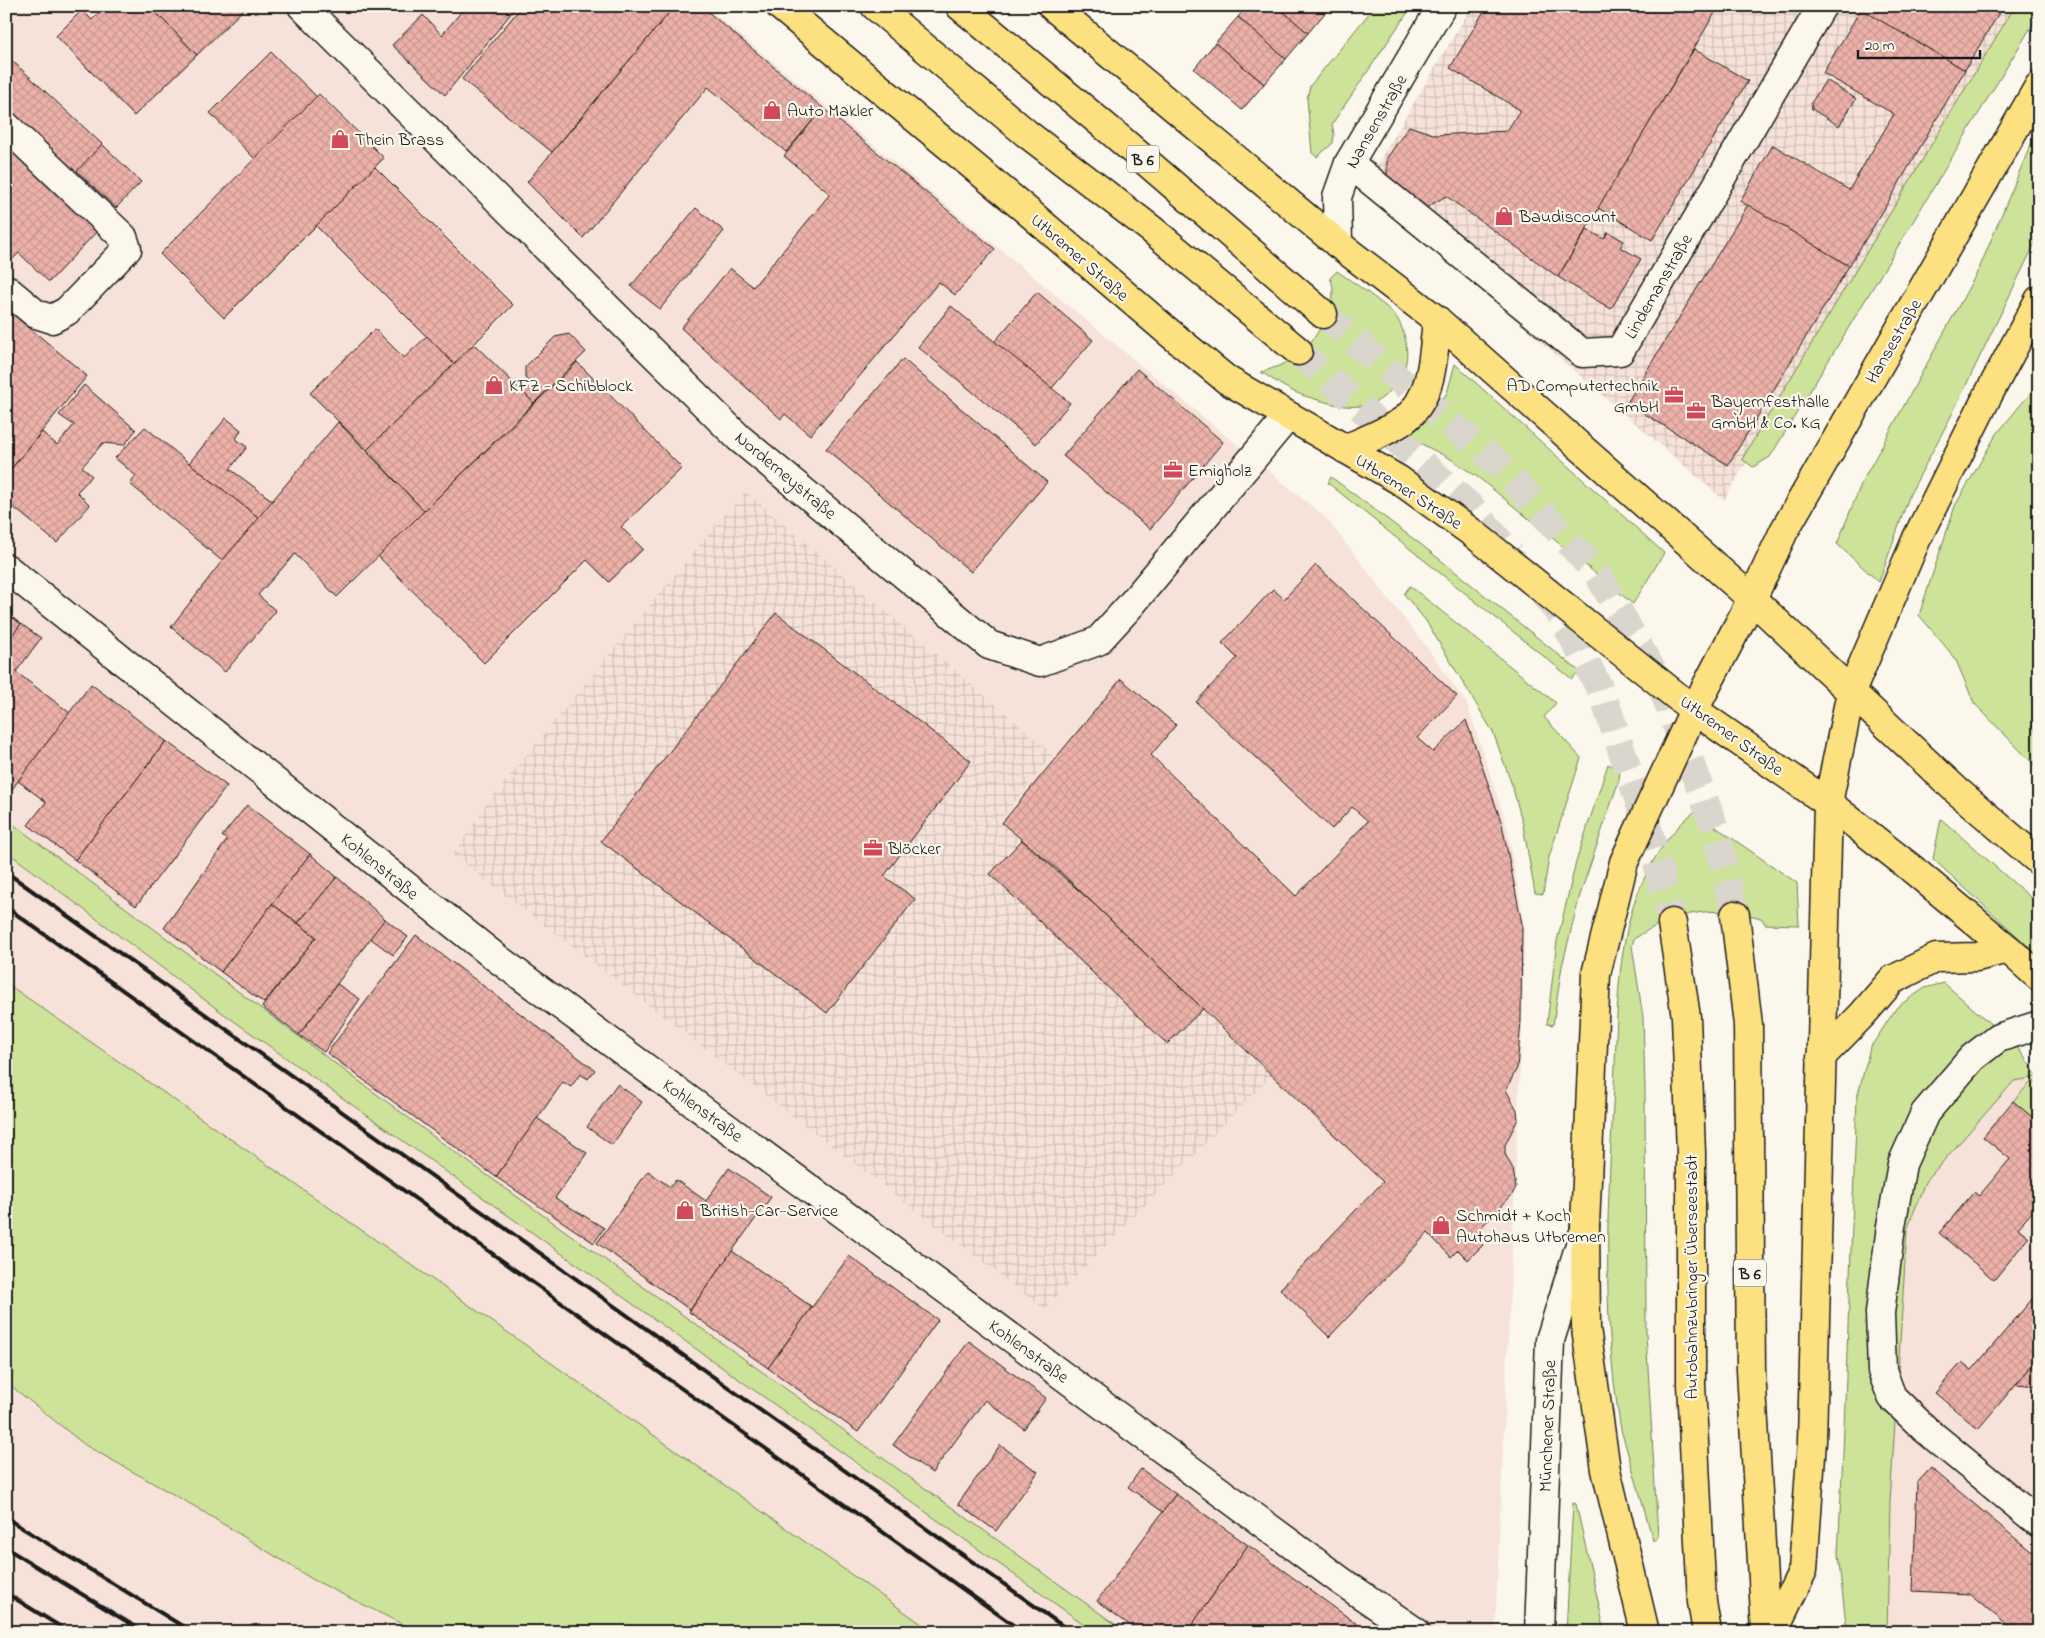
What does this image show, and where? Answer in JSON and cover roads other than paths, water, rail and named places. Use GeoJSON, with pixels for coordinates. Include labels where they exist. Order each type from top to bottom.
{"type":"FeatureCollection","features":[{"type":"Feature","properties":{"kind":"main road","name":"Utbremer Straße"},"geometry":{"type":"LineString","coordinates":[[780,6],[1025,209],[1227,380],[1399,480],[1474,534],[1694,710],[1828,803],[1911,868],[2008,948],[2039,977]]}},
{"type":"Feature","properties":{"kind":"main road"},"geometry":{"type":"LineString","coordinates":[[875,6],[1026,133],[1151,229],[1298,351]]}},
{"type":"Feature","properties":{"kind":"main road","name":"B 6"},"geometry":{"type":"LineString","coordinates":[[960,6],[1323,314]]}},
{"type":"Feature","properties":{"kind":"main road"},"geometry":{"type":"LineString","coordinates":[[1052,6],[1338,244],[1437,320],[1752,599],[1956,790],[2039,861]]}},
{"type":"Feature","properties":{"kind":"main road","name":"Hansestraße"},"geometry":{"type":"LineString","coordinates":[[1694,710],[1752,599],[1784,531],[2039,86]]}},
{"type":"Feature","properties":{"kind":"main road"},"geometry":{"type":"LineString","coordinates":[[1773,1632],[1803,1570],[1812,1441],[1828,803],[1851,692],[1917,538],[1986,398],[2039,300]]}},
{"type":"Feature","properties":{"kind":"main road"},"geometry":{"type":"LineString","coordinates":[[1345,450],[1404,419],[1419,403],[1430,378],[1437,320]]}},
{"type":"Feature","properties":{"kind":"main road"},"geometry":{"type":"LineString","coordinates":[[1645,1632],[1606,1470],[1586,1328],[1585,1226],[1596,974],[1624,862],[1694,710]]}},
{"type":"Feature","properties":{"kind":"main road","name":"B 6"},"geometry":{"type":"LineString","coordinates":[[1735,915],[1748,1025],[1751,1370],[1766,1632]]}},
{"type":"Feature","properties":{"kind":"main road","name":"Autobahnzubringer Überseestadt"},"geometry":{"type":"LineString","coordinates":[[1672,924],[1686,1017],[1691,1153],[1691,1384],[1702,1602],[1706,1632]]}},
{"type":"Feature","properties":{"kind":"main road"},"geometry":{"type":"LineString","coordinates":[[1821,1057],[1862,1015],[1892,980],[1936,958],[1977,957],[2008,948]]}},
{"type":"Feature","properties":{"kind":"street","name":"Norderneystraße"},"geometry":{"type":"LineString","coordinates":[[302,6],[739,438],[989,645],[1040,662],[1098,641],[1130,606],[1288,416]]}},
{"type":"Feature","properties":{"kind":"street","name":"Nansenstraße"},"geometry":{"type":"LineString","coordinates":[[1338,244],[1337,197],[1349,163],[1442,6]]}},
{"type":"Feature","properties":{"kind":"street","name":"Lindemanstraße"},"geometry":{"type":"LineString","coordinates":[[1349,163],[1582,353],[1620,351],[1822,6]]}},
{"type":"Feature","properties":{"kind":"street"},"geometry":{"type":"LineString","coordinates":[[6,126],[123,237],[127,248],[68,311],[52,319],[36,314],[6,290]]}},
{"type":"Feature","properties":{"kind":"street","name":"Kohlenstraße"},"geometry":{"type":"LineString","coordinates":[[6,568],[494,956],[1341,1581],[1416,1632]]}},
{"type":"Feature","properties":{"kind":"street"},"geometry":{"type":"LineString","coordinates":[[2039,1025],[1998,1038],[1972,1058],[1925,1113],[1902,1164],[1880,1312],[1882,1371],[1892,1397],[1925,1429],[2039,1523]]}},
{"type":"Feature","properties":{"kind":"street","name":"Münchener Straße"},"geometry":{"type":"LineString","coordinates":[[1539,1632],[1550,1340],[1585,1226]]}},
{"type":"Feature","properties":{"kind":"tunnel"},"geometry":{"type":"LineString","coordinates":[[1323,314],[1500,466],[1598,575],[1661,685],[1715,828],[1735,915]]}},
{"type":"Feature","properties":{"kind":"tunnel"},"geometry":{"type":"LineString","coordinates":[[1298,351],[1472,508],[1511,555]]}},
{"type":"Feature","properties":{"kind":"tunnel"},"geometry":{"type":"LineString","coordinates":[[1543,594],[1560,614],[1599,687],[1607,707],[1650,835],[1672,923]]}},
{"type":"Feature","properties":{"kind":"railway"},"geometry":{"type":"LineString","coordinates":[[6,872],[1071,1632]]}},
{"type":"Feature","properties":{"kind":"railway"},"geometry":{"type":"LineString","coordinates":[[6,907],[1023,1632]]}},
{"type":"Feature","properties":{"kind":"railway"},"geometry":{"type":"LineString","coordinates":[[6,1518],[192,1632]]}},
{"type":"Feature","properties":{"kind":"railway"},"geometry":{"type":"LineString","coordinates":[[6,1548],[144,1632]]}},
{"type":"Feature","properties":{"kind":"railway"},"geometry":{"type":"LineString","coordinates":[[6,1593],[69,1632]]}},
{"type":"Feature","properties":{"kind":"railway"},"geometry":{"type":"LineString","coordinates":[[6,1624],[20,1632]]}},
{"type":"Feature","properties":{"kind":"place","name":"Auto Makler"},"geometry":{"type":"Point","coordinates":[772,110]}},
{"type":"Feature","properties":{"kind":"place","name":"Thein Brass"},"geometry":{"type":"Point","coordinates":[340,139]}},
{"type":"Feature","properties":{"kind":"place","name":"Baudiscount"},"geometry":{"type":"Point","coordinates":[1504,216]}},
{"type":"Feature","properties":{"kind":"place","name":"KFZ - Schibblock"},"geometry":{"type":"Point","coordinates":[494,385]}},
{"type":"Feature","properties":{"kind":"place","name":"AD Computertechnik GmbH"},"geometry":{"type":"Point","coordinates":[1674,395]}},
{"type":"Feature","properties":{"kind":"place","name":"Bayernfesthalle GmbH & Co. KG"},"geometry":{"type":"Point","coordinates":[1696,411]}},
{"type":"Feature","properties":{"kind":"place","name":"Emigholz"},"geometry":{"type":"Point","coordinates":[1173,470]}},
{"type":"Feature","properties":{"kind":"place","name":"Blöcker"},"geometry":{"type":"Point","coordinates":[873,848]}},
{"type":"Feature","properties":{"kind":"place","name":"British-Car-Service"},"geometry":{"type":"Point","coordinates":[685,1210]}},
{"type":"Feature","properties":{"kind":"place","name":"Schmidt + Koch Autohaus Utbremen"},"geometry":{"type":"Point","coordinates":[1441,1225]}}]}
